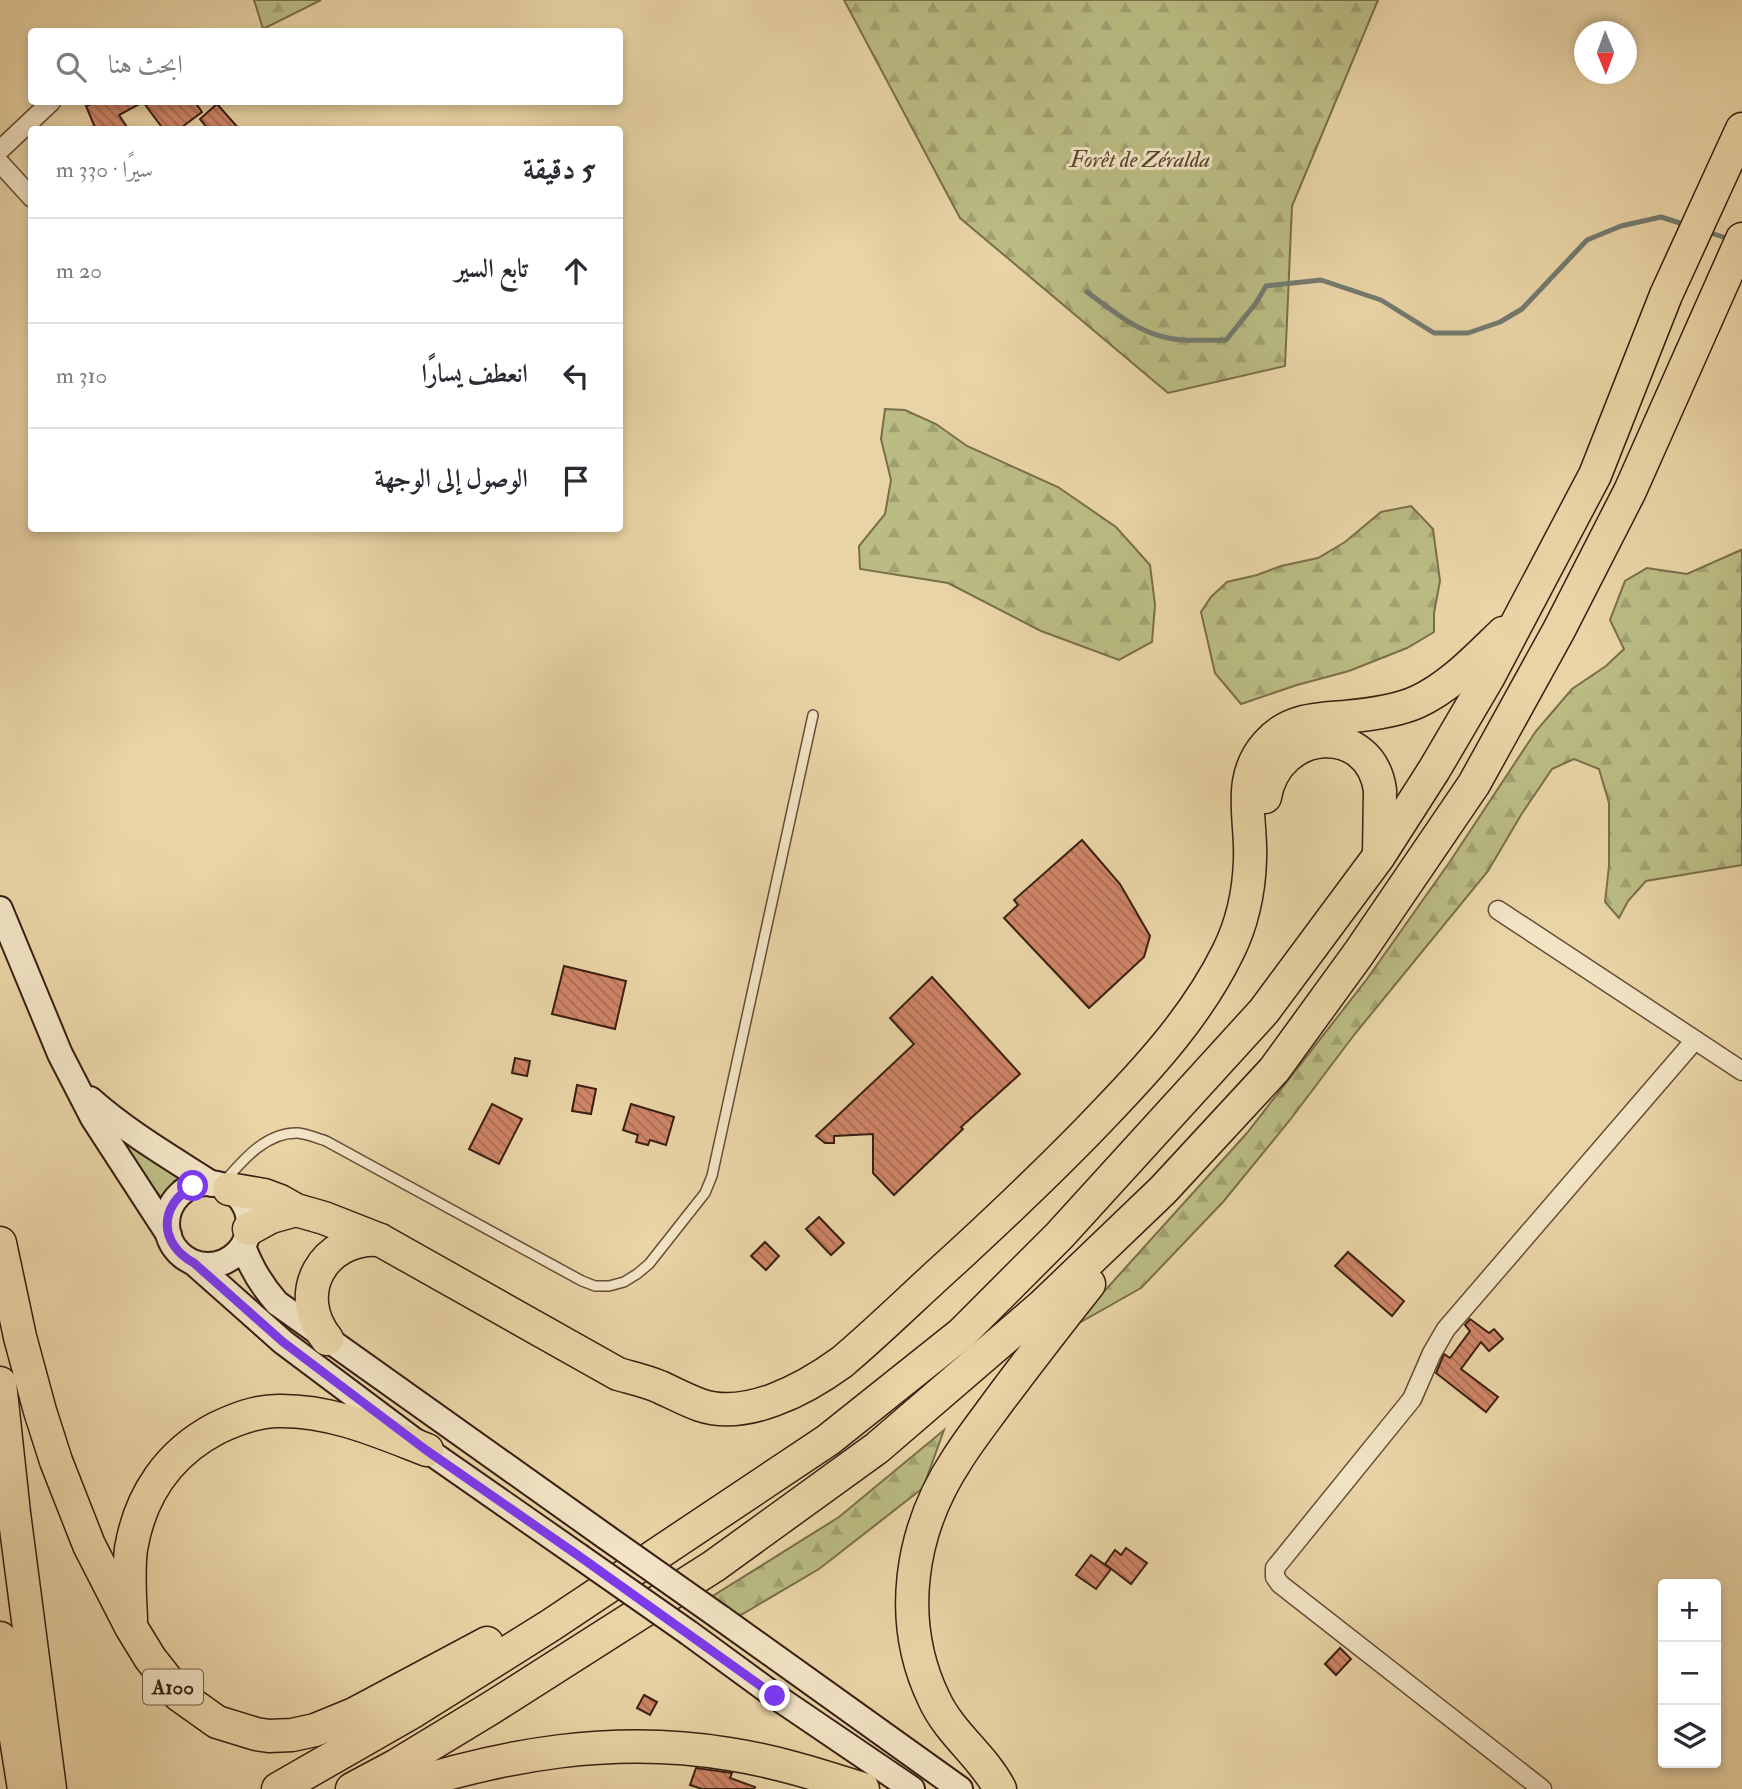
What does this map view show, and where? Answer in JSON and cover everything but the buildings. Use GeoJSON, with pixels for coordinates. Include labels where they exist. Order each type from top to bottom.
{"type":"FeatureCollection","features":[{"type":"Feature","properties":{"kind":"highway"},"geometry":{"type":"LineString","coordinates":[[278,1789],[414,1711],[606,1589],[828,1440],[961,1334],[1059,1236],[1264,1011],[1379,856],[1488,678],[1595,475],[1666,295],[1742,129]]}},
{"type":"Feature","properties":{"kind":"highway"},"geometry":{"type":"LineString","coordinates":[[352,1789],[491,1708],[714,1566],[877,1448],[1042,1306],[1163,1190],[1274,1070],[1359,953],[1474,784],[1559,629],[1630,491],[1742,239]]}},
{"type":"Feature","properties":{"kind":"highway"},"geometry":{"type":"LineString","coordinates":[[221,1186],[264,1195],[296,1210],[324,1217],[380,1240],[618,1374],[658,1386],[701,1405],[731,1410],[752,1406],[797,1390],[842,1362],[1046,1174],[1121,1097],[1190,1016],[1218,972],[1242,914],[1250,858],[1247,793],[1253,768],[1267,744],[1288,727],[1310,719],[1369,714],[1416,703],[1460,673],[1521,614]]}},
{"type":"Feature","properties":{"kind":"highway"},"geometry":{"type":"LineString","coordinates":[[618,1374],[644,1396],[713,1423],[735,1425],[757,1422],[817,1397],[839,1383],[1012,1232],[1097,1145],[1223,1001],[1257,936],[1266,882],[1266,790],[1275,769],[1290,752],[1307,744],[1334,742],[1358,752],[1371,765],[1376,772],[1380,790],[1379,856]]}},
{"type":"Feature","properties":{"kind":"highway"},"geometry":{"type":"LineString","coordinates":[[1000,1789],[948,1723],[934,1700],[920,1664],[912,1620],[913,1579],[921,1533],[937,1495],[957,1459],[1035,1352],[1163,1190]]}},
{"type":"Feature","properties":{"kind":"highway"},"geometry":{"type":"LineString","coordinates":[[246,1238],[271,1216],[296,1210]]}},
{"type":"Feature","properties":{"kind":"highway"},"geometry":{"type":"LineString","coordinates":[[327,1339],[320,1331],[313,1312],[312,1291],[318,1271],[331,1255],[348,1244],[369,1239],[380,1240]]}},
{"type":"Feature","properties":{"kind":"highway","name":"A100"},"geometry":{"type":"LineString","coordinates":[[0,1242],[23,1349],[40,1411],[56,1461],[89,1545],[150,1658],[179,1695],[217,1722],[238,1730],[269,1736],[315,1730],[354,1714],[564,1602],[606,1589]]}},
{"type":"Feature","properties":{"kind":"highway"},"geometry":{"type":"LineString","coordinates":[[0,1383],[50,1789]]}},
{"type":"Feature","properties":{"kind":"highway"},"geometry":{"type":"LineString","coordinates":[[131,1627],[131,1549],[142,1512],[154,1484],[174,1458],[201,1437],[232,1420],[276,1410],[332,1416],[358,1423],[426,1450]]}},
{"type":"Feature","properties":{"kind":"highway"},"geometry":{"type":"LineString","coordinates":[[0,1638],[24,1789]]}},
{"type":"Feature","properties":{"kind":"highway"},"geometry":{"type":"LineString","coordinates":[[396,1789],[508,1758],[598,1747],[644,1746],[728,1754],[793,1767],[863,1789]]}},
{"type":"Feature","properties":{"kind":"main road"},"geometry":{"type":"LineString","coordinates":[[0,909],[60,1054],[93,1118],[169,1235]]}},
{"type":"Feature","properties":{"kind":"main road"},"geometry":{"type":"LineString","coordinates":[[78,1088],[129,1131],[237,1195],[247,1210],[249,1263],[277,1303],[960,1789]]}},
{"type":"Feature","properties":{"kind":"main road"},"geometry":{"type":"LineString","coordinates":[[221,1186],[193,1186],[177,1198],[168,1215],[167,1225],[172,1244],[178,1252],[283,1342],[426,1450],[775,1696],[912,1789]]}},
{"type":"Feature","properties":{"kind":"main road"},"geometry":{"type":"LineString","coordinates":[[194,1263],[216,1265],[226,1261],[236,1255],[246,1238]]}},
{"type":"Feature","properties":{"kind":"street"},"geometry":{"type":"LineString","coordinates":[[0,150],[48,105]]}},
{"type":"Feature","properties":{"kind":"street"},"geometry":{"type":"LineString","coordinates":[[0,163],[28,194]]}},
{"type":"Feature","properties":{"kind":"street"},"geometry":{"type":"LineString","coordinates":[[1498,910],[1742,1071]]}},
{"type":"Feature","properties":{"kind":"street"},"geometry":{"type":"LineString","coordinates":[[1542,1789],[1280,1584],[1274,1572],[1412,1398],[1446,1329],[1695,1040]]}},
{"type":"Feature","properties":{"kind":"lane"},"geometry":{"type":"LineString","coordinates":[[221,1186],[247,1156],[265,1143],[286,1134],[305,1134],[326,1141],[582,1282],[609,1286],[624,1282],[637,1274],[649,1264],[697,1203],[712,1176],[813,715]]}},
{"type":"Feature","properties":{"kind":"green space"},"geometry":{"type":"Polygon","coordinates":[[[254,0],[321,0],[265,28],[263,28],[254,0]]]}},
{"type":"Feature","properties":{"kind":"green space","name":"Forêt de Zéralda"},"geometry":{"type":"Polygon","coordinates":[[[844,0],[1378,0],[1292,206],[1285,366],[1168,393],[960,218],[844,0]]]}},
{"type":"Feature","properties":{"kind":"green space"},"geometry":{"type":"Polygon","coordinates":[[[885,409],[905,410],[936,424],[967,446],[1058,487],[1116,527],[1150,565],[1155,605],[1152,642],[1119,660],[1041,631],[948,583],[860,569],[859,546],[885,514],[891,480],[881,439],[885,409]]]}},
{"type":"Feature","properties":{"kind":"green space"},"geometry":{"type":"Polygon","coordinates":[[[1411,506],[1433,529],[1440,581],[1434,613],[1434,632],[1407,648],[1349,671],[1241,704],[1215,673],[1201,612],[1211,597],[1227,582],[1318,558],[1345,542],[1381,512],[1411,506]]]}},
{"type":"Feature","properties":{"kind":"green space"},"geometry":{"type":"Polygon","coordinates":[[[1741,550],[1742,865],[1646,881],[1628,901],[1619,918],[1605,902],[1609,866],[1609,803],[1599,769],[1574,759],[1552,769],[1488,871],[1354,1035],[1290,1120],[1223,1202],[1141,1288],[1072,1327],[1247,1133],[1367,979],[1449,863],[1536,731],[1572,689],[1606,666],[1624,649],[1610,620],[1625,581],[1647,568],[1687,574],[1741,550]]]}},
{"type":"Feature","properties":{"kind":"green space"},"geometry":{"type":"Polygon","coordinates":[[[107,1121],[143,1153],[184,1176],[174,1181],[164,1201],[130,1158],[107,1121]]]}},
{"type":"Feature","properties":{"kind":"green space"},"geometry":{"type":"Polygon","coordinates":[[[944,1430],[923,1488],[819,1569],[739,1616],[708,1599],[839,1517],[944,1430]]]}},
{"type":"Feature","properties":{"kind":"waterway"},"geometry":{"type":"LineString","coordinates":[[1087,292],[1143,330],[1179,340],[1226,340],[1266,286],[1321,280],[1381,300],[1434,333],[1468,333],[1500,322],[1522,309],[1587,240],[1621,226],[1661,217],[1686,225]]}},
{"type":"Feature","properties":{"kind":"waterway"},"geometry":{"type":"LineString","coordinates":[[1705,231],[1729,239]]}},
{"type":"Feature","properties":{"kind":"route"},"geometry":{"type":"LineString","coordinates":[[193,1186],[177,1198],[168,1215],[169,1235],[178,1252],[283,1342],[426,1450],[775,1696]]}}]}
